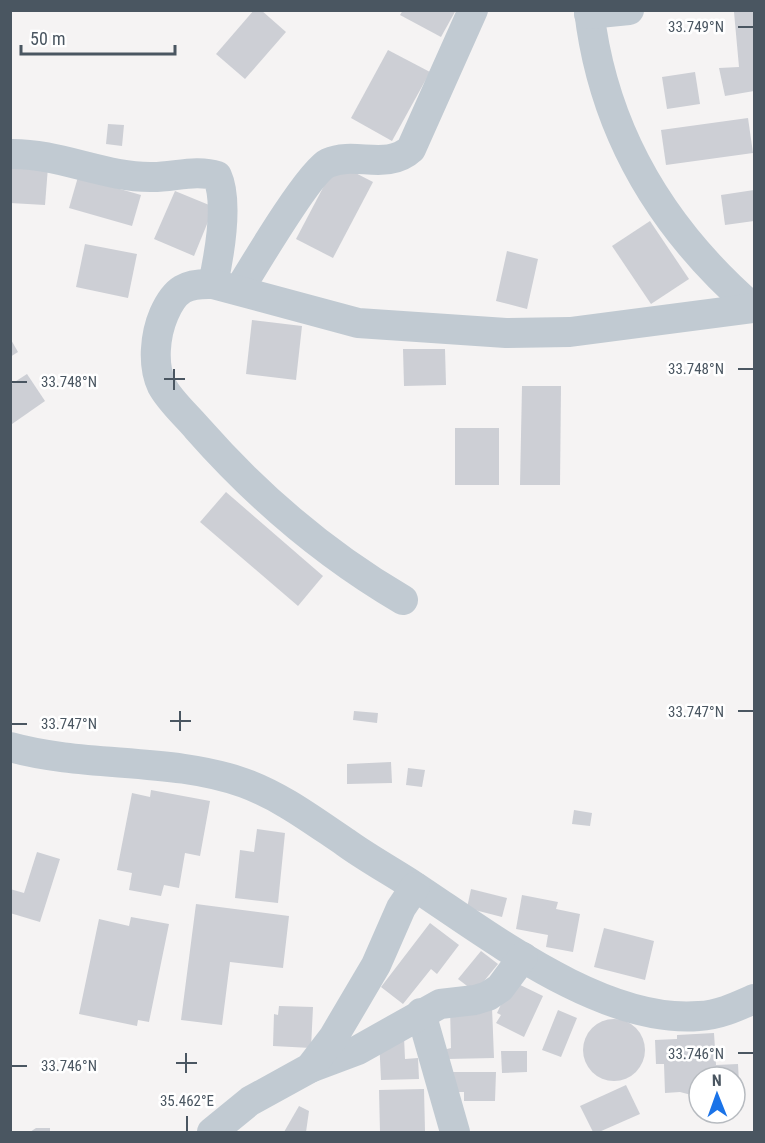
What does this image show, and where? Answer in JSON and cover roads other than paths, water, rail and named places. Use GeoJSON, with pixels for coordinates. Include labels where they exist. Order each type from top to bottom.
{"type":"FeatureCollection","features":[{"type":"Feature","properties":{"kind":"street"},"geometry":{"type":"LineString","coordinates":[[226,287],[318,168],[342,159],[389,160],[403,157],[411,149],[473,10]]}},
{"type":"Feature","properties":{"kind":"street"},"geometry":{"type":"LineString","coordinates":[[629,10],[589,12],[597,63],[613,116],[630,159],[696,253],[754,308]]}},
{"type":"Feature","properties":{"kind":"street"},"geometry":{"type":"LineString","coordinates":[[10,154],[41,157],[150,178],[206,172],[217,176],[221,185],[220,248],[226,287]]}},
{"type":"Feature","properties":{"kind":"street"},"geometry":{"type":"LineString","coordinates":[[403,600],[369,580],[324,548],[284,514],[215,448],[162,386],[156,351],[162,320],[168,304],[179,291],[194,284],[226,287],[358,323],[506,333],[570,332],[754,308]]}},
{"type":"Feature","properties":{"kind":"street"},"geometry":{"type":"LineString","coordinates":[[10,747],[75,759],[191,771],[246,783],[294,806],[363,855],[523,957],[573,985],[602,997],[657,1013],[697,1016],[716,1014],[754,999]]}},
{"type":"Feature","properties":{"kind":"street"},"geometry":{"type":"LineString","coordinates":[[310,1068],[333,1038],[376,965],[401,908],[415,887]]}},
{"type":"Feature","properties":{"kind":"street"},"geometry":{"type":"LineString","coordinates":[[212,1132],[250,1101],[310,1068],[358,1050],[421,1013],[440,1004],[475,1000],[488,996],[500,988],[523,957]]}},
{"type":"Feature","properties":{"kind":"street"},"geometry":{"type":"LineString","coordinates":[[421,1013],[455,1132]]}}]}
